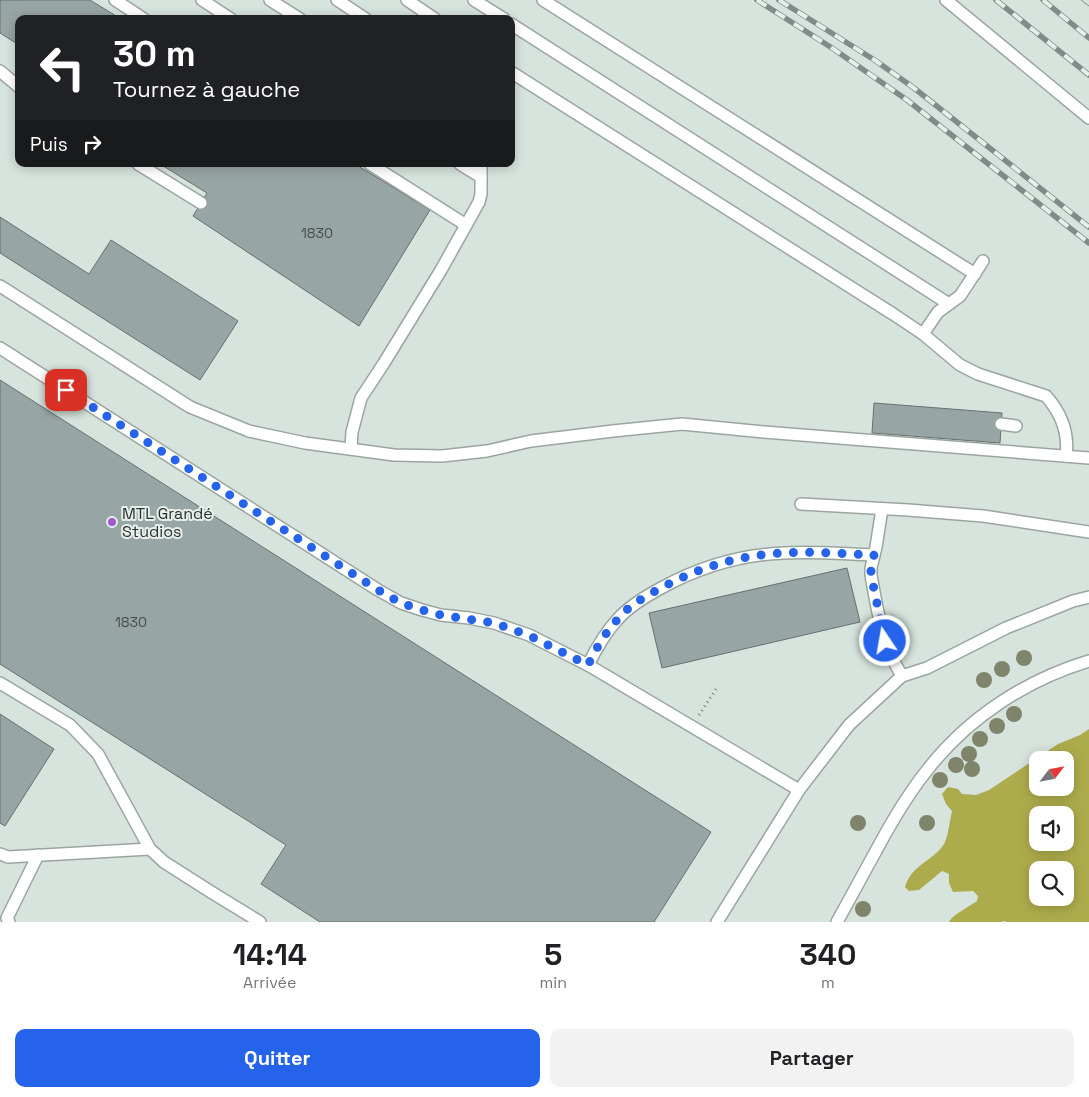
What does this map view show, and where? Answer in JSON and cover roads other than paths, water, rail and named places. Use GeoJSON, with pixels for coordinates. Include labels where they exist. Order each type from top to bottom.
{"type":"FeatureCollection","features":[{"type":"Feature","properties":{"kind":"lane"},"geometry":{"type":"LineString","coordinates":[[115,0],[138,15]]}},
{"type":"Feature","properties":{"kind":"lane"},"geometry":{"type":"LineString","coordinates":[[202,0],[225,15]]}},
{"type":"Feature","properties":{"kind":"lane"},"geometry":{"type":"LineString","coordinates":[[270,0],[294,15]]}},
{"type":"Feature","properties":{"kind":"lane"},"geometry":{"type":"LineString","coordinates":[[337,0],[360,15]]}},
{"type":"Feature","properties":{"kind":"lane"},"geometry":{"type":"LineString","coordinates":[[407,0],[430,15]]}},
{"type":"Feature","properties":{"kind":"lane"},"geometry":{"type":"LineString","coordinates":[[474,0],[498,15]]}},
{"type":"Feature","properties":{"kind":"lane"},"geometry":{"type":"LineString","coordinates":[[543,0],[975,274]]}},
{"type":"Feature","properties":{"kind":"lane"},"geometry":{"type":"LineString","coordinates":[[946,0],[1089,118]]}},
{"type":"Feature","properties":{"kind":"lane"},"geometry":{"type":"LineString","coordinates":[[515,27],[949,304]]}},
{"type":"Feature","properties":{"kind":"lane"},"geometry":{"type":"LineString","coordinates":[[0,71],[15,84]]}},
{"type":"Feature","properties":{"kind":"lane"},"geometry":{"type":"LineString","coordinates":[[515,75],[893,314],[923,334],[951,358],[969,369],[978,374],[1046,396],[1057,412],[1066,434],[1066,456]]}},
{"type":"Feature","properties":{"kind":"lane"},"geometry":{"type":"LineString","coordinates":[[143,167],[201,203]]}},
{"type":"Feature","properties":{"kind":"lane"},"geometry":{"type":"LineString","coordinates":[[375,167],[466,225]]}},
{"type":"Feature","properties":{"kind":"lane"},"geometry":{"type":"LineString","coordinates":[[465,167],[481,177]]}},
{"type":"Feature","properties":{"kind":"lane"},"geometry":{"type":"LineString","coordinates":[[351,449],[352,432],[360,398],[384,363],[441,270],[479,202],[481,194],[481,167]]}},
{"type":"Feature","properties":{"kind":"lane"},"geometry":{"type":"LineString","coordinates":[[923,334],[938,312],[960,296],[983,261]]}},
{"type":"Feature","properties":{"kind":"lane"},"geometry":{"type":"LineString","coordinates":[[0,286],[190,407],[249,432],[305,443],[394,455],[442,456],[487,451],[530,442],[613,430],[682,424],[1089,458]]}},
{"type":"Feature","properties":{"kind":"lane"},"geometry":{"type":"LineString","coordinates":[[0,348],[401,603],[441,615],[494,623],[528,635],[588,665],[798,790]]}},
{"type":"Feature","properties":{"kind":"lane"},"geometry":{"type":"LineString","coordinates":[[1002,424],[1016,426]]}},
{"type":"Feature","properties":{"kind":"lane"},"geometry":{"type":"LineString","coordinates":[[801,504],[983,516],[1089,532]]}},
{"type":"Feature","properties":{"kind":"lane"},"geometry":{"type":"LineString","coordinates":[[882,509],[871,575],[885,641],[890,656],[902,676]]}},
{"type":"Feature","properties":{"kind":"lane"},"geometry":{"type":"LineString","coordinates":[[588,665],[606,633],[630,606],[672,582],[701,570],[731,560],[783,553],[874,555]]}},
{"type":"Feature","properties":{"kind":"lane"},"geometry":{"type":"LineString","coordinates":[[717,922],[798,790],[849,725],[902,676],[928,668],[1006,628],[1073,601],[1089,597]]}},
{"type":"Feature","properties":{"kind":"lane"},"geometry":{"type":"LineString","coordinates":[[836,922],[900,809],[927,770],[950,744],[973,722],[1016,692],[1047,676],[1089,661]]}},
{"type":"Feature","properties":{"kind":"lane"},"geometry":{"type":"LineString","coordinates":[[0,682],[70,725],[98,754],[150,849],[164,862],[260,922]]}},
{"type":"Feature","properties":{"kind":"lane"},"geometry":{"type":"LineString","coordinates":[[0,854],[8,857],[38,856],[150,849]]}},
{"type":"Feature","properties":{"kind":"lane"},"geometry":{"type":"LineString","coordinates":[[9,922],[6,918],[38,856]]}},
{"type":"Feature","properties":{"kind":"tram line"},"geometry":{"type":"LineString","coordinates":[[1081,0],[1089,6]]}},
{"type":"Feature","properties":{"kind":"railway"},"geometry":{"type":"LineString","coordinates":[[757,0],[832,48],[907,100],[1089,243]]}},
{"type":"Feature","properties":{"kind":"railway"},"geometry":{"type":"LineString","coordinates":[[779,0],[876,61],[914,88],[1089,227]]}},
{"type":"Feature","properties":{"kind":"railway"},"geometry":{"type":"LineString","coordinates":[[996,0],[1089,75]]}},
{"type":"Feature","properties":{"kind":"railway"},"geometry":{"type":"LineString","coordinates":[[1043,0],[1089,38]]}},
{"type":"Feature","properties":{"kind":"place","name":"MTL Grandé Studios"},"geometry":{"type":"Point","coordinates":[112,522]}}]}
